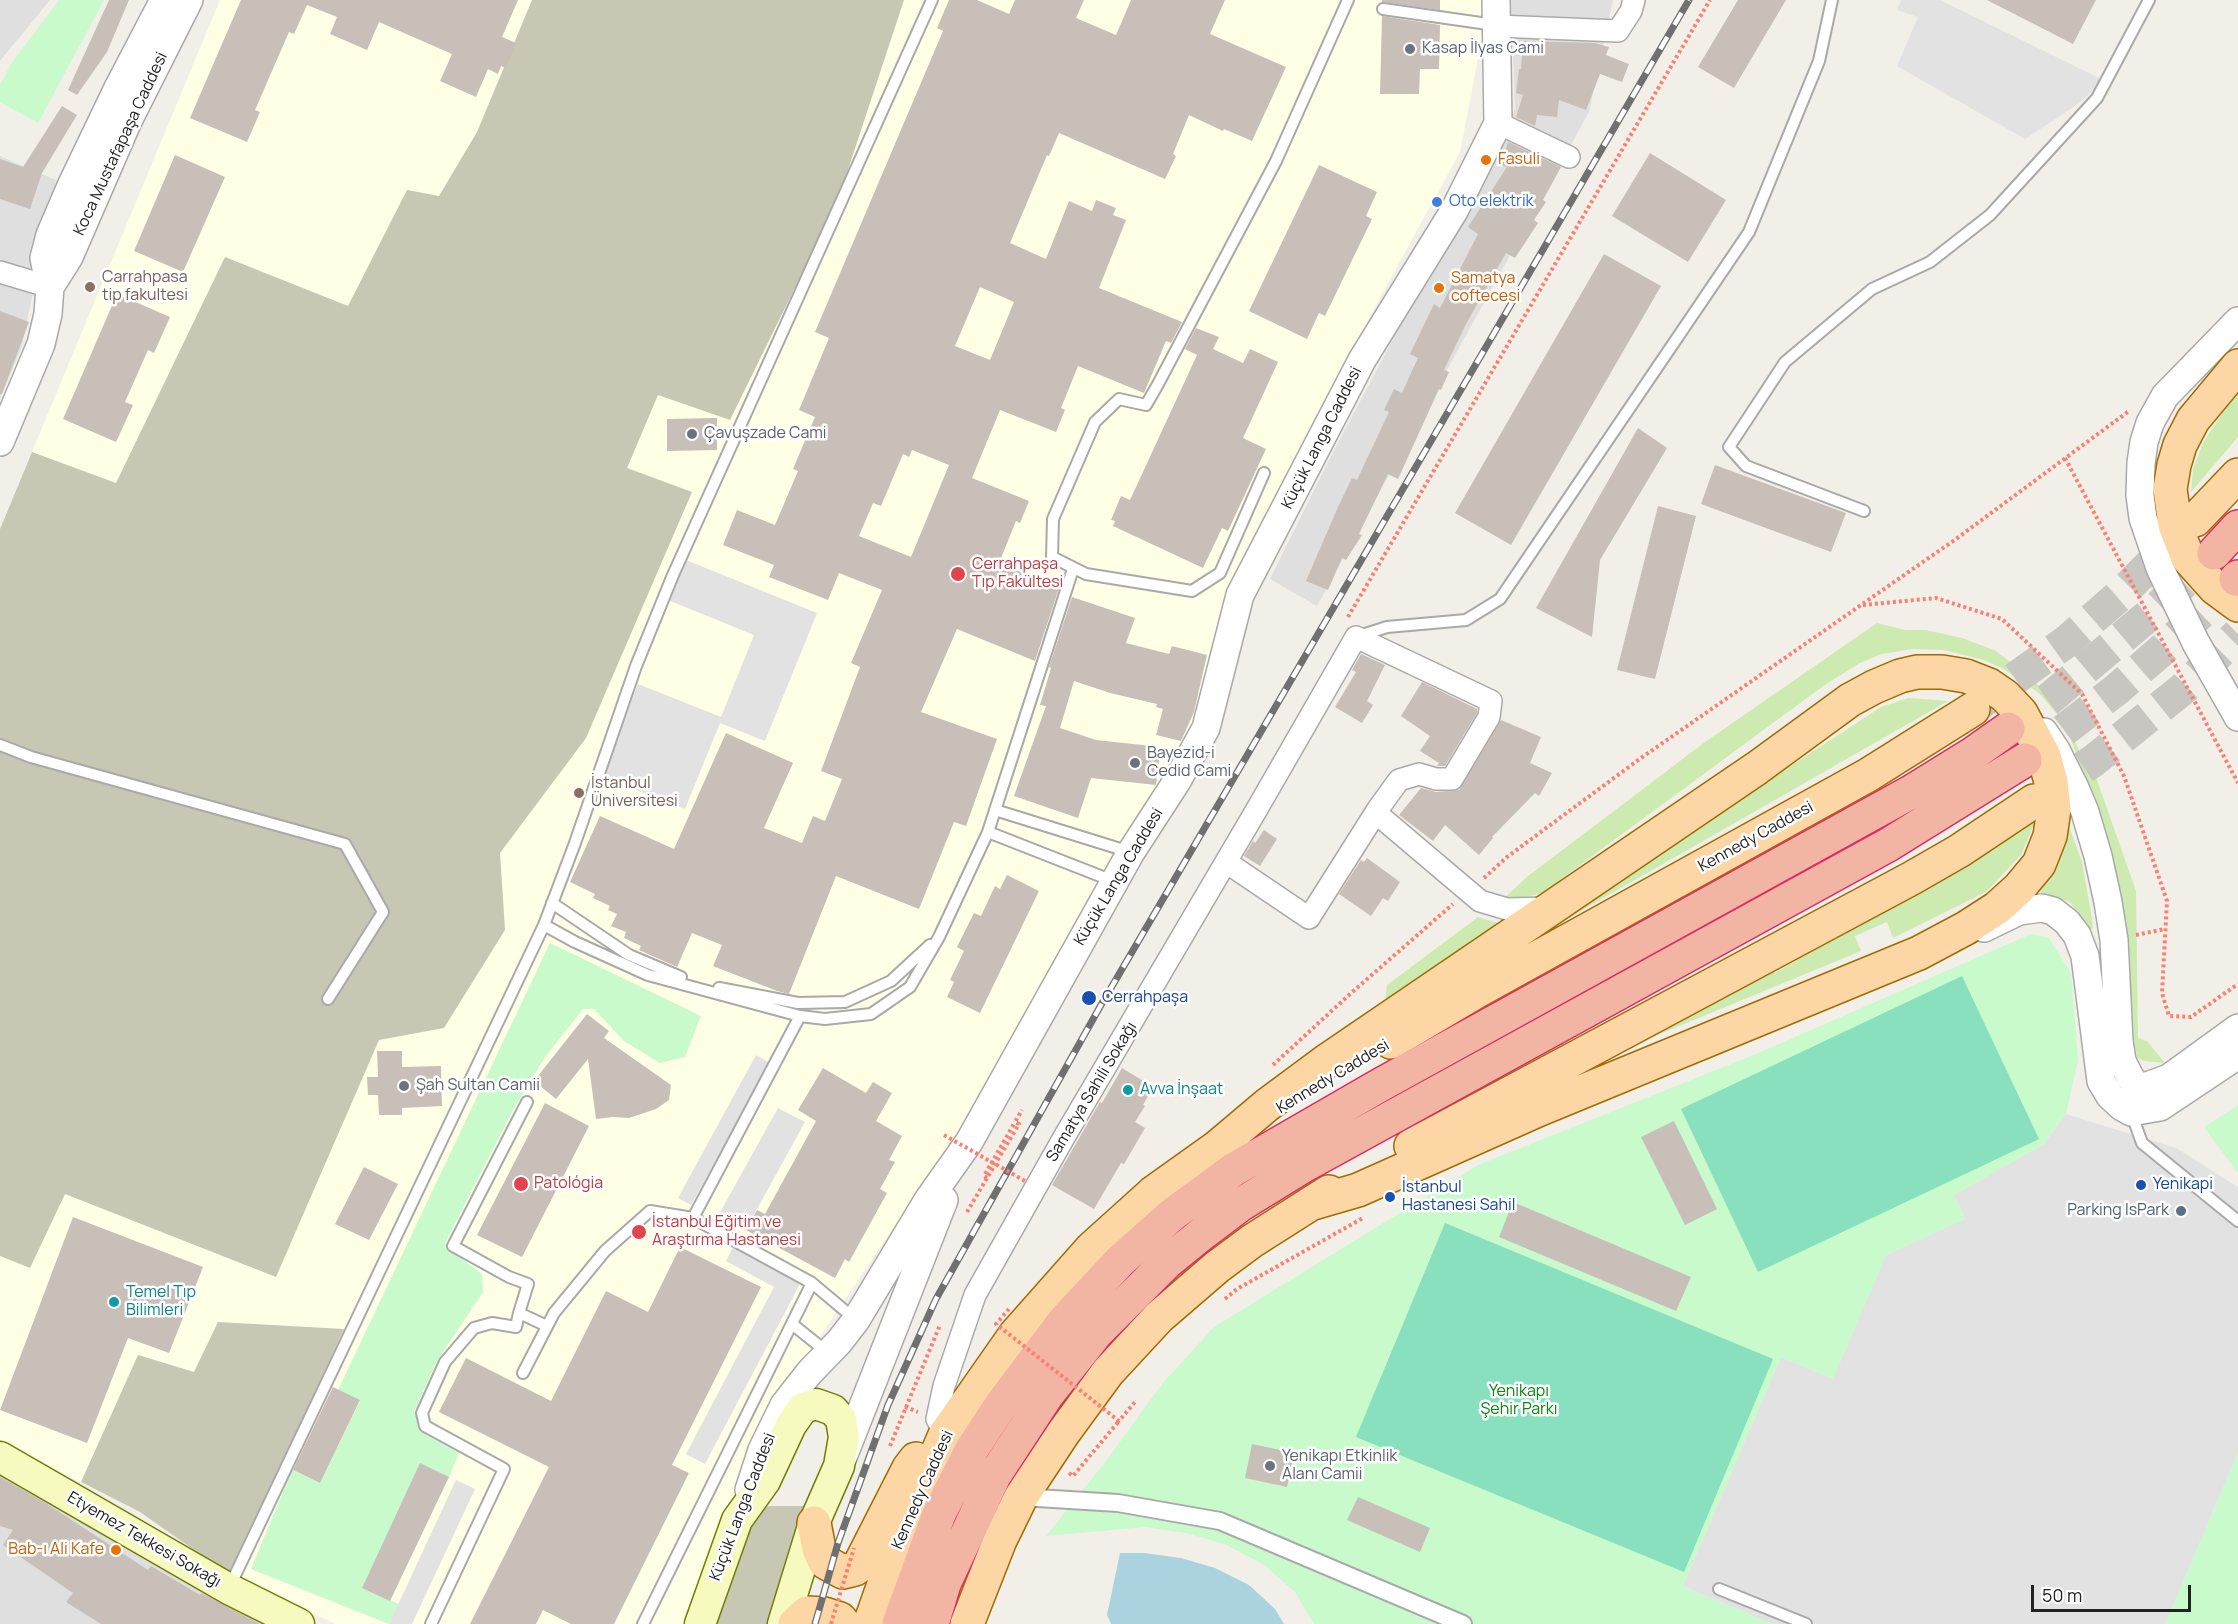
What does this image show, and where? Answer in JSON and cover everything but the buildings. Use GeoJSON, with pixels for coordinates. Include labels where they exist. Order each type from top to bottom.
{"type":"FeatureCollection","features":[{"type":"Feature","properties":{"kind":"highway"},"geometry":{"type":"LineString","coordinates":[[2214,553],[2238,527]]}},
{"type":"Feature","properties":{"kind":"highway"},"geometry":{"type":"LineString","coordinates":[[899,1624],[939,1514],[972,1449],[1001,1405],[1065,1320],[1120,1261],[1173,1214],[1233,1170],[1382,1084],[1901,798],[2008,729]]}},
{"type":"Feature","properties":{"kind":"highway"},"geometry":{"type":"LineString","coordinates":[[932,1624],[948,1574],[994,1476],[1047,1395],[1097,1332],[1166,1263],[1203,1233],[1240,1205],[1305,1165],[1888,844],[2025,760]]}},
{"type":"Feature","properties":{"kind":"main road"},"geometry":{"type":"LineString","coordinates":[[2237,587],[2209,582],[2188,558],[2175,525],[2170,489],[2180,444],[2193,420],[2238,366]]}},
{"type":"Feature","properties":{"kind":"main road"},"geometry":{"type":"LineString","coordinates":[[2195,520],[2238,475]]}},
{"type":"Feature","properties":{"kind":"main road"},"geometry":{"type":"LineString","coordinates":[[1216,1148],[1267,1105],[1325,1062],[1757,768],[1850,700],[1874,687],[1900,676],[1942,672],[1966,676],[1989,685],[2005,696],[2021,712],[2044,756],[2051,782],[2054,809],[2050,836],[2039,864],[2019,888],[1966,928],[1919,953],[1540,1109],[1358,1190],[1310,1204]]}},
{"type":"Feature","properties":{"kind":"main road","name":"Kennedy Caddesi"},"geometry":{"type":"LineString","coordinates":[[870,1624],[895,1553],[945,1434],[1015,1335],[1092,1248],[1153,1193],[1216,1148],[1479,990],[1868,776],[1973,709]]}},
{"type":"Feature","properties":{"kind":"main road"},"geometry":{"type":"LineString","coordinates":[[967,1624],[1000,1540],[1021,1497],[1058,1439],[1108,1372],[1159,1317],[1252,1240],[1390,1158],[1959,851],[2034,801]]}},
{"type":"Feature","properties":{"kind":"main road"},"geometry":{"type":"LineString","coordinates":[[737,1520],[765,1481],[791,1425],[803,1408],[816,1404],[833,1410],[841,1419],[844,1437],[839,1466],[814,1523],[783,1624]]}},
{"type":"Feature","properties":{"kind":"main road"},"geometry":{"type":"LineString","coordinates":[[814,1523],[819,1549],[825,1562],[843,1572],[855,1569],[859,1566],[909,1468],[923,1451],[945,1434]]}},
{"type":"Feature","properties":{"kind":"main road","name":"Etyemez Tekkesi Sokağı"},"geometry":{"type":"LineString","coordinates":[[0,1457],[229,1588],[299,1623]]}},
{"type":"Feature","properties":{"kind":"main road","name":"Küçük Langa Caddesi"},"geometry":{"type":"LineString","coordinates":[[700,1624],[737,1520]]}},
{"type":"Feature","properties":{"kind":"main road"},"geometry":{"type":"LineString","coordinates":[[795,1624],[807,1613],[824,1614],[840,1619],[844,1624]]}},
{"type":"Feature","properties":{"kind":"street","name":"Koca Mustafapaşa Caddesi"},"geometry":{"type":"LineString","coordinates":[[0,441],[40,344],[48,314],[50,287],[44,258],[50,235],[107,110],[164,0]]}},
{"type":"Feature","properties":{"kind":"street","name":"Koca Mustafapaşa Caddesi"},"geometry":{"type":"LineString","coordinates":[[50,287],[69,256],[128,121],[189,0]]}},
{"type":"Feature","properties":{"kind":"street"},"geometry":{"type":"LineString","coordinates":[[1496,13],[1618,31],[1631,11],[1634,0]]}},
{"type":"Feature","properties":{"kind":"street","name":"Küçük Langa Caddesi"},"geometry":{"type":"LineString","coordinates":[[737,1520],[762,1450],[784,1405],[856,1320],[928,1200],[957,1139],[1131,852],[1177,781],[1206,728],[1240,596],[1362,360],[1454,211],[1498,123],[1496,13]]}},
{"type":"Feature","properties":{"kind":"street"},"geometry":{"type":"LineString","coordinates":[[1498,123],[1569,157]]}},
{"type":"Feature","properties":{"kind":"street"},"geometry":{"type":"LineString","coordinates":[[0,272],[50,287]]}},
{"type":"Feature","properties":{"kind":"street"},"geometry":{"type":"LineString","coordinates":[[2238,321],[2165,396],[2150,423],[2144,442],[2140,495],[2143,518],[2160,568],[2196,644],[2238,717]]}},
{"type":"Feature","properties":{"kind":"street"},"geometry":{"type":"LineString","coordinates":[[1226,862],[1309,918],[1399,780],[1419,774],[1436,779],[1452,779],[1489,717],[1491,701],[1356,637]]}},
{"type":"Feature","properties":{"kind":"street","name":"Samatya Sahili Sokağı"},"geometry":{"type":"LineString","coordinates":[[945,1434],[938,1419],[944,1386],[975,1295],[1062,1139],[1356,637]]}},
{"type":"Feature","properties":{"kind":"street"},"geometry":{"type":"LineString","coordinates":[[2005,696],[2025,710],[2044,732],[2070,778],[2085,812],[2098,856],[2114,940],[2119,1041],[2122,1061],[2134,1098]]}},
{"type":"Feature","properties":{"kind":"street"},"geometry":{"type":"LineString","coordinates":[[1376,813],[1480,900],[1507,909],[1549,908]]}},
{"type":"Feature","properties":{"kind":"street"},"geometry":{"type":"LineString","coordinates":[[1919,953],[1976,933],[2019,911],[2042,908],[2053,911],[2067,922],[2082,946],[2101,1081],[2110,1096],[2122,1107],[2144,1087],[2169,1078],[2238,1028]]}},
{"type":"Feature","properties":{"kind":"street"},"geometry":{"type":"LineString","coordinates":[[2134,1098],[2160,1107],[2238,1055]]}},
{"type":"Feature","properties":{"kind":"street"},"geometry":{"type":"LineString","coordinates":[[839,1466],[951,1182],[957,1139]]}},
{"type":"Feature","properties":{"kind":"street"},"geometry":{"type":"LineString","coordinates":[[1021,1497],[1118,1503],[1220,1521],[1463,1624]]}},
{"type":"Feature","properties":{"kind":"lane"},"geometry":{"type":"LineString","coordinates":[[229,1588],[544,925],[636,666],[674,575],[932,0]]}},
{"type":"Feature","properties":{"kind":"lane"},"geometry":{"type":"LineString","coordinates":[[1264,473],[1220,573],[1192,591],[1086,574],[1052,557],[1053,519],[1095,422],[1119,399],[1146,405],[1276,161],[1348,0]]}},
{"type":"Feature","properties":{"kind":"lane"},"geometry":{"type":"LineString","coordinates":[[1356,637],[1387,627],[1466,620],[1500,599],[1749,232],[1819,61],[1832,0]]}},
{"type":"Feature","properties":{"kind":"lane"},"geometry":{"type":"LineString","coordinates":[[1864,511],[1746,466],[1729,447],[1785,362],[1872,289],[1930,262],[1990,215],[2097,98],[2149,0]]}},
{"type":"Feature","properties":{"kind":"lane"},"geometry":{"type":"LineString","coordinates":[[1383,9],[1496,13]]}},
{"type":"Feature","properties":{"kind":"lane"},"geometry":{"type":"LineString","coordinates":[[544,925],[575,942],[648,975],[800,1016],[825,1019],[871,1014],[910,987],[939,937],[988,832],[1073,569]]}},
{"type":"Feature","properties":{"kind":"lane"},"geometry":{"type":"LineString","coordinates":[[0,745],[31,757],[345,844],[383,912],[328,999]]}},
{"type":"Feature","properties":{"kind":"lane"},"geometry":{"type":"LineString","coordinates":[[995,810],[1131,852]]}},
{"type":"Feature","properties":{"kind":"lane"},"geometry":{"type":"LineString","coordinates":[[988,832],[1114,881]]}},
{"type":"Feature","properties":{"kind":"lane"},"geometry":{"type":"LineString","coordinates":[[552,903],[629,955],[674,975],[711,986],[798,1003],[845,1002],[891,981],[939,937]]}},
{"type":"Feature","properties":{"kind":"lane"},"geometry":{"type":"LineString","coordinates":[[693,1218],[800,1016]]}},
{"type":"Feature","properties":{"kind":"lane"},"geometry":{"type":"LineString","coordinates":[[2134,1098],[2142,1143],[2238,1221]]}},
{"type":"Feature","properties":{"kind":"lane"},"geometry":{"type":"LineString","coordinates":[[431,1624],[504,1469],[425,1426],[422,1413],[445,1362],[474,1328],[492,1323],[516,1327],[528,1284],[509,1277],[453,1246],[527,1102]]}},
{"type":"Feature","properties":{"kind":"lane"},"geometry":{"type":"LineString","coordinates":[[524,1373],[554,1313],[606,1251],[650,1211],[693,1218],[812,1283],[856,1320]]}},
{"type":"Feature","properties":{"kind":"lane"},"geometry":{"type":"LineString","coordinates":[[643,1624],[812,1283]]}},
{"type":"Feature","properties":{"kind":"lane"},"geometry":{"type":"LineString","coordinates":[[519,1313],[547,1326]]}},
{"type":"Feature","properties":{"kind":"lane"},"geometry":{"type":"LineString","coordinates":[[792,1324],[829,1353]]}},
{"type":"Feature","properties":{"kind":"lane"},"geometry":{"type":"LineString","coordinates":[[1719,1589],[1806,1624]]}},
{"type":"Feature","properties":{"kind":"path"},"geometry":{"type":"LineString","coordinates":[[1265,1072],[1350,993],[1507,857],[1641,758],[1956,539],[2131,410]]}},
{"type":"Feature","properties":{"kind":"path"},"geometry":{"type":"LineString","coordinates":[[2065,458],[2238,783]]}},
{"type":"Feature","properties":{"kind":"path"},"geometry":{"type":"LineString","coordinates":[[2114,940],[2165,928]]}},
{"type":"Feature","properties":{"kind":"path"},"geometry":{"type":"LineString","coordinates":[[987,1178],[984,1176],[1015,1122]]}},
{"type":"Feature","properties":{"kind":"path"},"geometry":{"type":"LineString","coordinates":[[957,1139],[991,1163],[1025,1181]]}},
{"type":"Feature","properties":{"kind":"path"},"geometry":{"type":"LineString","coordinates":[[1220,1303],[1237,1289],[1371,1213]]}},
{"type":"Feature","properties":{"kind":"path"},"geometry":{"type":"LineString","coordinates":[[1009,1309],[996,1324],[1119,1421]]}},
{"type":"Feature","properties":{"kind":"path"},"geometry":{"type":"LineString","coordinates":[[1003,1333],[1010,1324]]}},
{"type":"Feature","properties":{"kind":"path"},"geometry":{"type":"LineString","coordinates":[[1077,1471],[1135,1402]]}},
{"type":"Feature","properties":{"kind":"path"},"geometry":{"type":"LineString","coordinates":[[1106,1419],[1113,1411]]}},
{"type":"Feature","properties":{"kind":"path"},"geometry":{"type":"LineString","coordinates":[[831,1624],[854,1548]]}},
{"type":"Feature","properties":{"kind":"shaded area"},"geometry":{"type":"Polygon","coordinates":[[[0,0],[50,0],[0,61],[0,0]]]}},
{"type":"Feature","properties":{"kind":"shaded area","name":"İstanbul Üniversitesi"},"geometry":{"type":"Polygon","coordinates":[[[220,0],[1484,0],[1485,22],[1460,152],[1383,292],[1228,588],[1198,722],[956,1135],[781,1394],[751,1457],[685,1624],[336,1624],[231,1576],[140,1512],[11,1448],[0,1439],[0,529],[220,0]]]}},
{"type":"Feature","properties":{"kind":"shaded area"},"geometry":{"type":"Polygon","coordinates":[[[532,0],[904,0],[838,200],[730,420],[658,395],[627,468],[692,492],[586,738],[500,853],[505,930],[444,1028],[379,1040],[276,1277],[65,1194],[30,1268],[0,1256],[0,529],[32,452],[116,483],[225,257],[348,306],[407,190],[439,196],[477,132],[532,0]]]}},
{"type":"Feature","properties":{"kind":"shaded area"},"geometry":{"type":"Polygon","coordinates":[[[1511,0],[1613,0],[1589,112],[1317,606],[1270,579],[1330,458],[1515,109],[1511,0]]]}},
{"type":"Feature","properties":{"kind":"shaded area"},"geometry":{"type":"Polygon","coordinates":[[[1901,0],[1940,0],[2099,78],[2099,85],[2078,104],[2025,139],[1897,66],[1918,17],[1897,10],[1901,0]]]}},
{"type":"Feature","properties":{"kind":"shaded area"},"geometry":{"type":"Polygon","coordinates":[[[0,156],[56,180],[22,346],[0,399],[0,156]]]}},
{"type":"Feature","properties":{"kind":"shaded area"},"geometry":{"type":"Polygon","coordinates":[[[686,560],[817,613],[765,741],[720,723],[685,809],[600,776],[638,684],[721,717],[754,635],[670,601],[686,560]]]}},
{"type":"Feature","properties":{"kind":"shaded area"},"geometry":{"type":"Polygon","coordinates":[[[756,1055],[770,1063],[691,1205],[678,1198],[756,1055]]]}},
{"type":"Feature","properties":{"kind":"shaded area"},"geometry":{"type":"Polygon","coordinates":[[[778,1108],[805,1122],[745,1231],[718,1216],[778,1108]]]}},
{"type":"Feature","properties":{"kind":"shaded area"},"geometry":{"type":"Polygon","coordinates":[[[2066,1114],[2176,1148],[2238,1187],[2238,1452],[2165,1624],[1773,1624],[1683,1586],[1781,1357],[1833,1379],[1886,1255],[1965,1219],[1954,1195],[2044,1144],[2066,1114]]]}},
{"type":"Feature","properties":{"kind":"shaded area"},"geometry":{"type":"Polygon","coordinates":[[[733,1247],[801,1282],[705,1464],[686,1454],[774,1287],[726,1261],[733,1247]]]}},
{"type":"Feature","properties":{"kind":"shaded area"},"geometry":{"type":"Polygon","coordinates":[[[218,1322],[344,1329],[231,1576],[140,1512],[81,1482],[138,1355],[194,1372],[218,1322]]]}},
{"type":"Feature","properties":{"kind":"shaded area"},"geometry":{"type":"Polygon","coordinates":[[[0,1469],[280,1624],[0,1624],[0,1469]]]}},
{"type":"Feature","properties":{"kind":"shaded area"},"geometry":{"type":"Polygon","coordinates":[[[456,1480],[475,1489],[412,1624],[389,1624],[456,1480]]]}},
{"type":"Feature","properties":{"kind":"shaded area"},"geometry":{"type":"Polygon","coordinates":[[[770,1506],[805,1506],[770,1624],[712,1624],[753,1510],[770,1506]]]}},
{"type":"Feature","properties":{"kind":"green space"},"geometry":{"type":"Polygon","coordinates":[[[59,0],[104,0],[38,123],[0,102],[0,85],[11,64],[59,0]]]}},
{"type":"Feature","properties":{"kind":"green space"},"geometry":{"type":"Polygon","coordinates":[[[2238,393],[2238,437],[2191,492],[2193,469],[2203,443],[2230,401],[2238,393]]]}},
{"type":"Feature","properties":{"kind":"green space"},"geometry":{"type":"Polygon","coordinates":[[[1877,623],[1905,630],[1926,630],[1962,638],[1994,650],[2033,679],[2062,715],[2090,773],[2097,780],[2136,891],[2138,1038],[2147,1041],[2165,1063],[2144,1061],[2137,1057],[2121,899],[2110,852],[2073,745],[2060,718],[2040,694],[2002,668],[1984,660],[1944,650],[1913,649],[1882,654],[1860,663],[1826,684],[1542,893],[1499,903],[1528,876],[1705,742],[1877,623]]]}},
{"type":"Feature","properties":{"kind":"green space"},"geometry":{"type":"Polygon","coordinates":[[[1909,698],[1948,701],[1537,936],[1671,844],[1881,707],[1909,698]]]}},
{"type":"Feature","properties":{"kind":"green space"},"geometry":{"type":"Polygon","coordinates":[[[2035,822],[2021,855],[1986,892],[1893,938],[1887,922],[1855,936],[1861,951],[1614,1053],[1770,968],[1775,973],[2035,822]]]}},
{"type":"Feature","properties":{"kind":"green space"},"geometry":{"type":"Polygon","coordinates":[[[2064,823],[2069,826],[2082,862],[2093,928],[2088,930],[2070,902],[2037,891],[2064,823]]]}},
{"type":"Feature","properties":{"kind":"green space"},"geometry":{"type":"Polygon","coordinates":[[[1478,917],[1501,924],[1385,1003],[1387,985],[1478,917]]]}},
{"type":"Feature","properties":{"kind":"green space","name":"Yenikapı Şehir Parkı"},"geometry":{"type":"Polygon","coordinates":[[[2031,934],[2048,937],[2071,973],[2078,1060],[2066,1114],[2044,1144],[1954,1195],[1965,1219],[1886,1255],[1833,1379],[1781,1357],[1683,1586],[1773,1624],[1314,1624],[1295,1592],[1263,1564],[1224,1544],[1186,1533],[1145,1527],[1046,1536],[1106,1461],[1162,1384],[1214,1327],[1478,1165],[1756,1054],[2031,934]]]}},
{"type":"Feature","properties":{"kind":"green space"},"geometry":{"type":"Polygon","coordinates":[[[550,943],[701,1016],[685,1057],[660,1063],[624,1041],[594,1009],[583,1009],[545,1057],[513,1110],[445,1243],[482,1274],[483,1292],[437,1361],[414,1412],[424,1434],[459,1453],[449,1477],[420,1464],[362,1588],[399,1604],[389,1624],[251,1569],[292,1470],[320,1483],[360,1401],[338,1390],[550,943]]]}},
{"type":"Feature","properties":{"kind":"green space"},"geometry":{"type":"Polygon","coordinates":[[[1962,976],[2039,1139],[1758,1272],[1681,1109],[1962,976]]]}},
{"type":"Feature","properties":{"kind":"green space"},"geometry":{"type":"Polygon","coordinates":[[[2238,1105],[2238,1173],[2204,1127],[2238,1105]]]}},
{"type":"Feature","properties":{"kind":"green space"},"geometry":{"type":"Polygon","coordinates":[[[1445,1223],[1773,1359],[1684,1572],[1356,1437],[1445,1223]]]}},
{"type":"Feature","properties":{"kind":"green space"},"geometry":{"type":"Polygon","coordinates":[[[2238,1452],[2238,1624],[2165,1624],[2238,1452]]]}},
{"type":"Feature","properties":{"kind":"water"},"geometry":{"type":"Polygon","coordinates":[[[1120,1553],[1144,1553],[1181,1558],[1215,1568],[1249,1585],[1275,1609],[1284,1624],[1111,1624],[1107,1615],[1120,1553]]]}},
{"type":"Feature","properties":{"kind":"tunnel"},"geometry":{"type":"LineString","coordinates":[[1975,707],[2066,642],[2120,595],[2177,538]]}},
{"type":"Feature","properties":{"kind":"tunnel"},"geometry":{"type":"LineString","coordinates":[[2008,729],[2049,699],[2155,610],[2214,553]]}},
{"type":"Feature","properties":{"kind":"tunnel"},"geometry":{"type":"LineString","coordinates":[[2025,760],[2116,690],[2162,650],[2236,579]]}},
{"type":"Feature","properties":{"kind":"tunnel"},"geometry":{"type":"LineString","coordinates":[[2043,795],[2093,761],[2184,688],[2238,634]]}},
{"type":"Feature","properties":{"kind":"railway"},"geometry":{"type":"LineString","coordinates":[[815,1624],[838,1543],[888,1405],[936,1299],[1101,1005],[1689,0]]}},
{"type":"Feature","properties":{"kind":"place","name":"Kasap İlyas Cami"},"geometry":{"type":"Point","coordinates":[1410,49]}},
{"type":"Feature","properties":{"kind":"place","name":"Fasuli"},"geometry":{"type":"Point","coordinates":[1486,160]}},
{"type":"Feature","properties":{"kind":"place","name":"Oto elektrik"},"geometry":{"type":"Point","coordinates":[1437,202]}},
{"type":"Feature","properties":{"kind":"place","name":"Carrahpasa tip fakultesi"},"geometry":{"type":"Point","coordinates":[90,287]}},
{"type":"Feature","properties":{"kind":"place","name":"Samatya coftecesi"},"geometry":{"type":"Point","coordinates":[1439,288]}},
{"type":"Feature","properties":{"kind":"place","name":"Çavuşzade Cami"},"geometry":{"type":"Point","coordinates":[692,434]}},
{"type":"Feature","properties":{"kind":"place","name":"Cerrahpaşa Tıp Fakültesi"},"geometry":{"type":"Point","coordinates":[958,574]}},
{"type":"Feature","properties":{"kind":"place","name":"Bayezid-i Cedid Cami"},"geometry":{"type":"Point","coordinates":[1135,763]}},
{"type":"Feature","properties":{"kind":"place","name":"İstanbul Üniversitesi"},"geometry":{"type":"Point","coordinates":[579,793]}},
{"type":"Feature","properties":{"kind":"place","name":"Cerrahpaşa"},"geometry":{"type":"Point","coordinates":[1089,998]}},
{"type":"Feature","properties":{"kind":"place","name":"Şah Sultan Camii"},"geometry":{"type":"Point","coordinates":[404,1086]}},
{"type":"Feature","properties":{"kind":"place","name":"Avva İnşaat"},"geometry":{"type":"Point","coordinates":[1128,1090]}},
{"type":"Feature","properties":{"kind":"place","name":"Patológia"},"geometry":{"type":"Point","coordinates":[521,1184]}},
{"type":"Feature","properties":{"kind":"place","name":"Yenikapi"},"geometry":{"type":"Point","coordinates":[2141,1185]}},
{"type":"Feature","properties":{"kind":"place","name":"İstanbul Hastanesi Sahil"},"geometry":{"type":"Point","coordinates":[1390,1197]}},
{"type":"Feature","properties":{"kind":"place","name":"Parking IsPark"},"geometry":{"type":"Point","coordinates":[2181,1211]}},
{"type":"Feature","properties":{"kind":"place","name":"İstanbul Eğitim ve Araştırma Hastanesi"},"geometry":{"type":"Point","coordinates":[639,1232]}},
{"type":"Feature","properties":{"kind":"place","name":"Temel Tıp Bilimleri"},"geometry":{"type":"Point","coordinates":[114,1302]}},
{"type":"Feature","properties":{"kind":"place","name":"Yenikapı Etkinlik Alanı Camii"},"geometry":{"type":"Point","coordinates":[1270,1466]}},
{"type":"Feature","properties":{"kind":"place","name":"Bab-ı Ali Kafe"},"geometry":{"type":"Point","coordinates":[116,1550]}}]}
